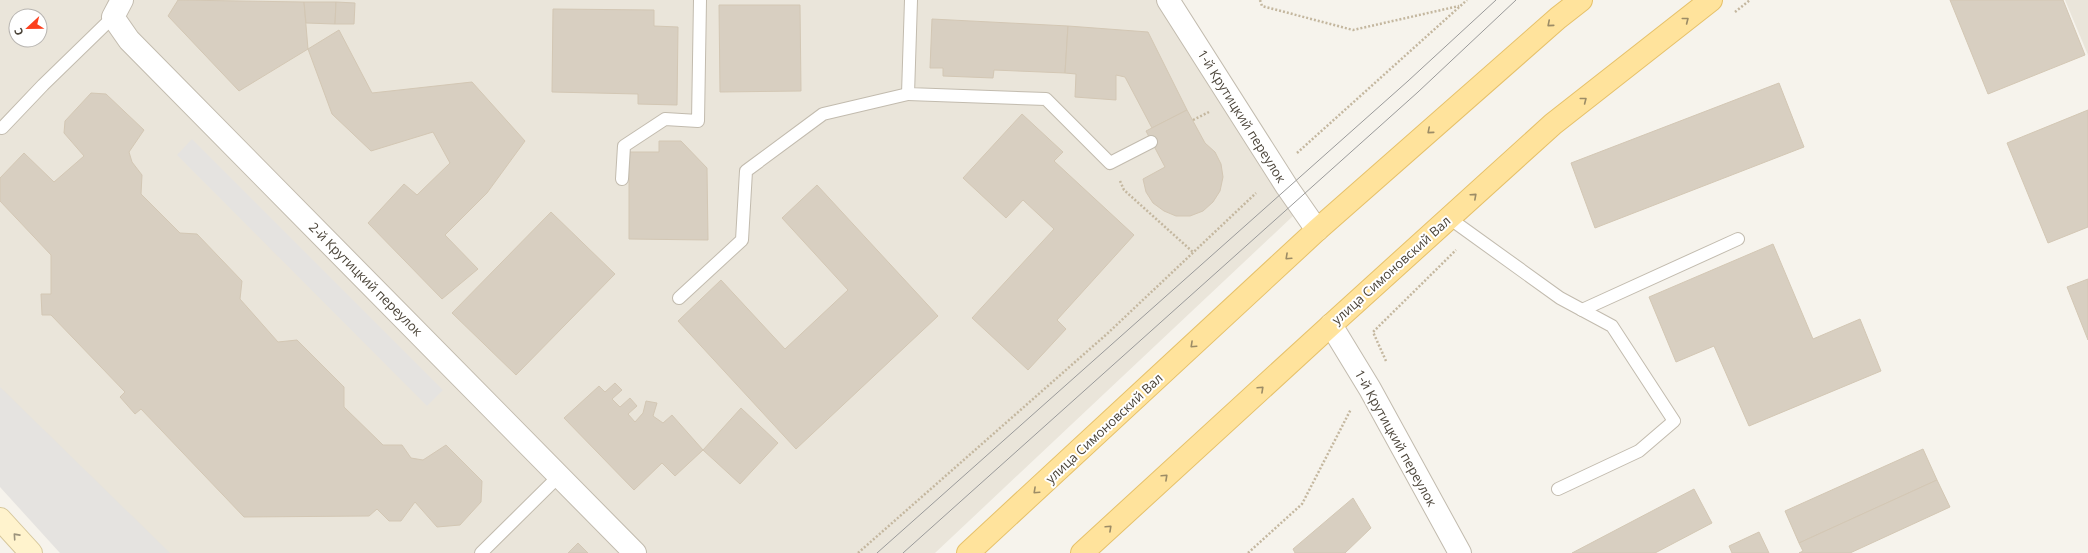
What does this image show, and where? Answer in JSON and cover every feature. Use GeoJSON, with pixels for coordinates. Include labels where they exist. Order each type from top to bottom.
{"type":"FeatureCollection","features":[{"type":"Feature","properties":{"kind":"main road","name":"улица Симоновский Вал"},"geometry":{"type":"LineString","coordinates":[[968,553],[1317,230],[1558,18],[1581,0]]}},
{"type":"Feature","properties":{"kind":"main road","name":"улица Симоновский Вал"},"geometry":{"type":"LineString","coordinates":[[1082,553],[1553,124],[1711,0]]}},
{"type":"Feature","properties":{"kind":"main road"},"geometry":{"type":"LineString","coordinates":[[0,519],[31,553]]}},
{"type":"Feature","properties":{"kind":"street","name":"1-й Крутицкий переулок"},"geometry":{"type":"LineString","coordinates":[[1168,0],[1287,187],[1317,230]]}},
{"type":"Feature","properties":{"kind":"street","name":"2-й Крутицкий переулок"},"geometry":{"type":"LineString","coordinates":[[113,6],[129,40],[560,475],[635,553]]}},
{"type":"Feature","properties":{"kind":"street","name":"1-й Крутицкий переулок"},"geometry":{"type":"LineString","coordinates":[[1331,325],[1370,389],[1460,553]]}},
{"type":"Feature","properties":{"kind":"lane"},"geometry":{"type":"LineString","coordinates":[[622,179],[624,146],[665,119],[698,121],[700,0]]}},
{"type":"Feature","properties":{"kind":"lane"},"geometry":{"type":"LineString","coordinates":[[908,94],[911,0]]}},
{"type":"Feature","properties":{"kind":"lane"},"geometry":{"type":"LineString","coordinates":[[2,128],[43,85],[113,6]]}},
{"type":"Feature","properties":{"kind":"lane"},"geometry":{"type":"LineString","coordinates":[[679,298],[742,240],[746,171],[823,114],[908,94],[1046,99],[1110,163],[1151,142]]}},
{"type":"Feature","properties":{"kind":"lane"},"geometry":{"type":"LineString","coordinates":[[1449,218],[1560,298],[1612,326],[1674,421],[1639,451],[1558,489]]}},
{"type":"Feature","properties":{"kind":"lane"},"geometry":{"type":"LineString","coordinates":[[1582,310],[1738,239]]}},
{"type":"Feature","properties":{"kind":"lane"},"geometry":{"type":"LineString","coordinates":[[481,553],[560,475]]}},
{"type":"Feature","properties":{"kind":"path"},"geometry":{"type":"LineString","coordinates":[[1260,0],[1262,6],[1353,30],[1460,6]]}},
{"type":"Feature","properties":{"kind":"path"},"geometry":{"type":"LineString","coordinates":[[1295,155],[1467,0]]}},
{"type":"Feature","properties":{"kind":"path"},"geometry":{"type":"LineString","coordinates":[[1193,120],[1210,112]]}},
{"type":"Feature","properties":{"kind":"path"},"geometry":{"type":"LineString","coordinates":[[1110,163],[1124,190],[1194,253]]}},
{"type":"Feature","properties":{"kind":"path"},"geometry":{"type":"LineString","coordinates":[[858,553],[1108,333],[1256,193]]}},
{"type":"Feature","properties":{"kind":"shaded area"},"geometry":{"type":"Polygon","coordinates":[[[0,0],[1161,0],[1293,216],[935,553],[67,553],[0,479],[0,0]]]}},
{"type":"Feature","properties":{"kind":"shaded area"},"geometry":{"type":"Polygon","coordinates":[[[2065,0],[2088,0],[2088,55],[2065,0]]]}},
{"type":"Feature","properties":{"kind":"shaded area"},"geometry":{"type":"Polygon","coordinates":[[[192,139],[443,390],[427,406],[177,155],[192,139]]]}},
{"type":"Feature","properties":{"kind":"shaded area"},"geometry":{"type":"Polygon","coordinates":[[[0,387],[170,553],[60,553],[0,487],[0,387]]]}},
{"type":"Feature","properties":{"kind":"building"},"geometry":{"type":"Polygon","coordinates":[[[178,0],[304,2],[308,49],[239,91],[168,16],[178,0]]]}},
{"type":"Feature","properties":{"kind":"building"},"geometry":{"type":"Polygon","coordinates":[[[1950,0],[2063,0],[2085,55],[1988,94],[1950,0]]]}},
{"type":"Feature","properties":{"kind":"building"},"geometry":{"type":"Polygon","coordinates":[[[304,2],[336,2],[335,24],[306,23],[304,2]]]}},
{"type":"Feature","properties":{"kind":"building"},"geometry":{"type":"Polygon","coordinates":[[[336,2],[355,3],[354,24],[335,24],[336,2]]]}},
{"type":"Feature","properties":{"kind":"building"},"geometry":{"type":"Polygon","coordinates":[[[719,5],[800,5],[801,91],[720,92],[719,5]]]}},
{"type":"Feature","properties":{"kind":"building"},"geometry":{"type":"Polygon","coordinates":[[[553,9],[654,10],[654,26],[678,27],[677,105],[638,104],[638,94],[552,92],[553,9]]]}},
{"type":"Feature","properties":{"kind":"building"},"geometry":{"type":"Polygon","coordinates":[[[932,19],[1068,26],[1065,73],[994,70],[993,78],[943,76],[943,68],[930,68],[932,19]]]}},
{"type":"Feature","properties":{"kind":"building"},"geometry":{"type":"Polygon","coordinates":[[[1068,26],[1148,32],[1187,110],[1152,128],[1125,77],[1116,75],[1116,100],[1075,97],[1076,74],[1065,73],[1068,26]]]}},
{"type":"Feature","properties":{"kind":"building"},"geometry":{"type":"Polygon","coordinates":[[[339,30],[372,93],[472,82],[525,141],[487,193],[445,235],[478,269],[442,299],[368,223],[404,184],[417,195],[450,163],[433,132],[371,151],[332,114],[308,49],[339,30]]]}},
{"type":"Feature","properties":{"kind":"building"},"geometry":{"type":"Polygon","coordinates":[[[1779,83],[1804,147],[1595,228],[1571,163],[1779,83]]]}},
{"type":"Feature","properties":{"kind":"building"},"geometry":{"type":"Polygon","coordinates":[[[91,93],[106,94],[144,130],[129,152],[132,162],[142,175],[141,194],[180,233],[197,234],[242,281],[240,299],[278,342],[297,340],[344,387],[344,407],[383,445],[402,445],[411,458],[423,460],[446,445],[482,481],[481,502],[460,525],[437,527],[415,502],[401,521],[389,521],[377,509],[369,516],[244,517],[141,409],[135,414],[120,397],[125,392],[51,315],[42,315],[41,294],[51,294],[51,255],[0,201],[0,178],[24,153],[54,182],[84,156],[64,133],[65,121],[91,93]]]}},
{"type":"Feature","properties":{"kind":"building"},"geometry":{"type":"Polygon","coordinates":[[[1187,110],[1205,143],[1215,152],[1221,164],[1223,177],[1220,191],[1213,202],[1203,211],[1190,216],[1176,216],[1164,211],[1153,203],[1146,192],[1143,179],[1165,167],[1146,131],[1187,110]]]}},
{"type":"Feature","properties":{"kind":"building"},"geometry":{"type":"Polygon","coordinates":[[[2088,110],[2088,227],[2048,243],[2007,143],[2088,110]]]}},
{"type":"Feature","properties":{"kind":"building"},"geometry":{"type":"Polygon","coordinates":[[[1022,114],[1063,152],[1054,161],[1134,235],[1057,320],[1066,329],[1028,370],[972,318],[1054,229],[1023,200],[1006,218],[963,178],[1022,114]]]}},
{"type":"Feature","properties":{"kind":"building"},"geometry":{"type":"Polygon","coordinates":[[[659,141],[681,141],[707,168],[708,240],[629,239],[629,152],[659,152],[659,141]]]}},
{"type":"Feature","properties":{"kind":"building"},"geometry":{"type":"Polygon","coordinates":[[[817,185],[938,316],[796,449],[678,321],[721,280],[785,349],[848,290],[782,218],[817,185]]]}},
{"type":"Feature","properties":{"kind":"building"},"geometry":{"type":"Polygon","coordinates":[[[551,212],[615,274],[516,375],[452,313],[551,212]]]}},
{"type":"Feature","properties":{"kind":"building"},"geometry":{"type":"Polygon","coordinates":[[[1773,244],[1813,339],[1860,319],[1881,371],[1749,426],[1714,346],[1676,362],[1649,297],[1773,244]]]}},
{"type":"Feature","properties":{"kind":"building"},"geometry":{"type":"Polygon","coordinates":[[[2088,279],[2088,340],[2067,287],[2088,279]]]}},
{"type":"Feature","properties":{"kind":"building"},"geometry":{"type":"Polygon","coordinates":[[[615,383],[622,390],[612,399],[620,407],[630,398],[637,406],[628,414],[635,422],[643,413],[646,401],[657,403],[653,416],[663,423],[672,415],[703,450],[675,476],[662,463],[634,490],[564,418],[599,386],[605,392],[615,383]]]}},
{"type":"Feature","properties":{"kind":"building"},"geometry":{"type":"Polygon","coordinates":[[[741,408],[778,443],[740,484],[703,450],[741,408]]]}},
{"type":"Feature","properties":{"kind":"building"},"geometry":{"type":"Polygon","coordinates":[[[1923,449],[1937,480],[1799,543],[1785,511],[1923,449]]]}},
{"type":"Feature","properties":{"kind":"building"},"geometry":{"type":"Polygon","coordinates":[[[1937,480],[1950,507],[1850,553],[1799,553],[1803,551],[1799,543],[1937,480]]]}},
{"type":"Feature","properties":{"kind":"building"},"geometry":{"type":"Polygon","coordinates":[[[1694,489],[1712,523],[1655,553],[1572,553],[1694,489]]]}},
{"type":"Feature","properties":{"kind":"building"},"geometry":{"type":"Polygon","coordinates":[[[1353,498],[1371,528],[1345,553],[1295,553],[1293,549],[1353,498]]]}},
{"type":"Feature","properties":{"kind":"building"},"geometry":{"type":"Polygon","coordinates":[[[1759,532],[1769,553],[1732,553],[1729,546],[1759,532]]]}},
{"type":"Feature","properties":{"kind":"building"},"geometry":{"type":"Polygon","coordinates":[[[578,543],[588,553],[568,553],[578,543]]]}},
{"type":"Feature","properties":{"kind":"tram line"},"geometry":{"type":"LineString","coordinates":[[877,553],[1408,81],[1496,0]]}},
{"type":"Feature","properties":{"kind":"tram line"},"geometry":{"type":"LineString","coordinates":[[903,553],[1418,92],[1516,0]]}}]}
